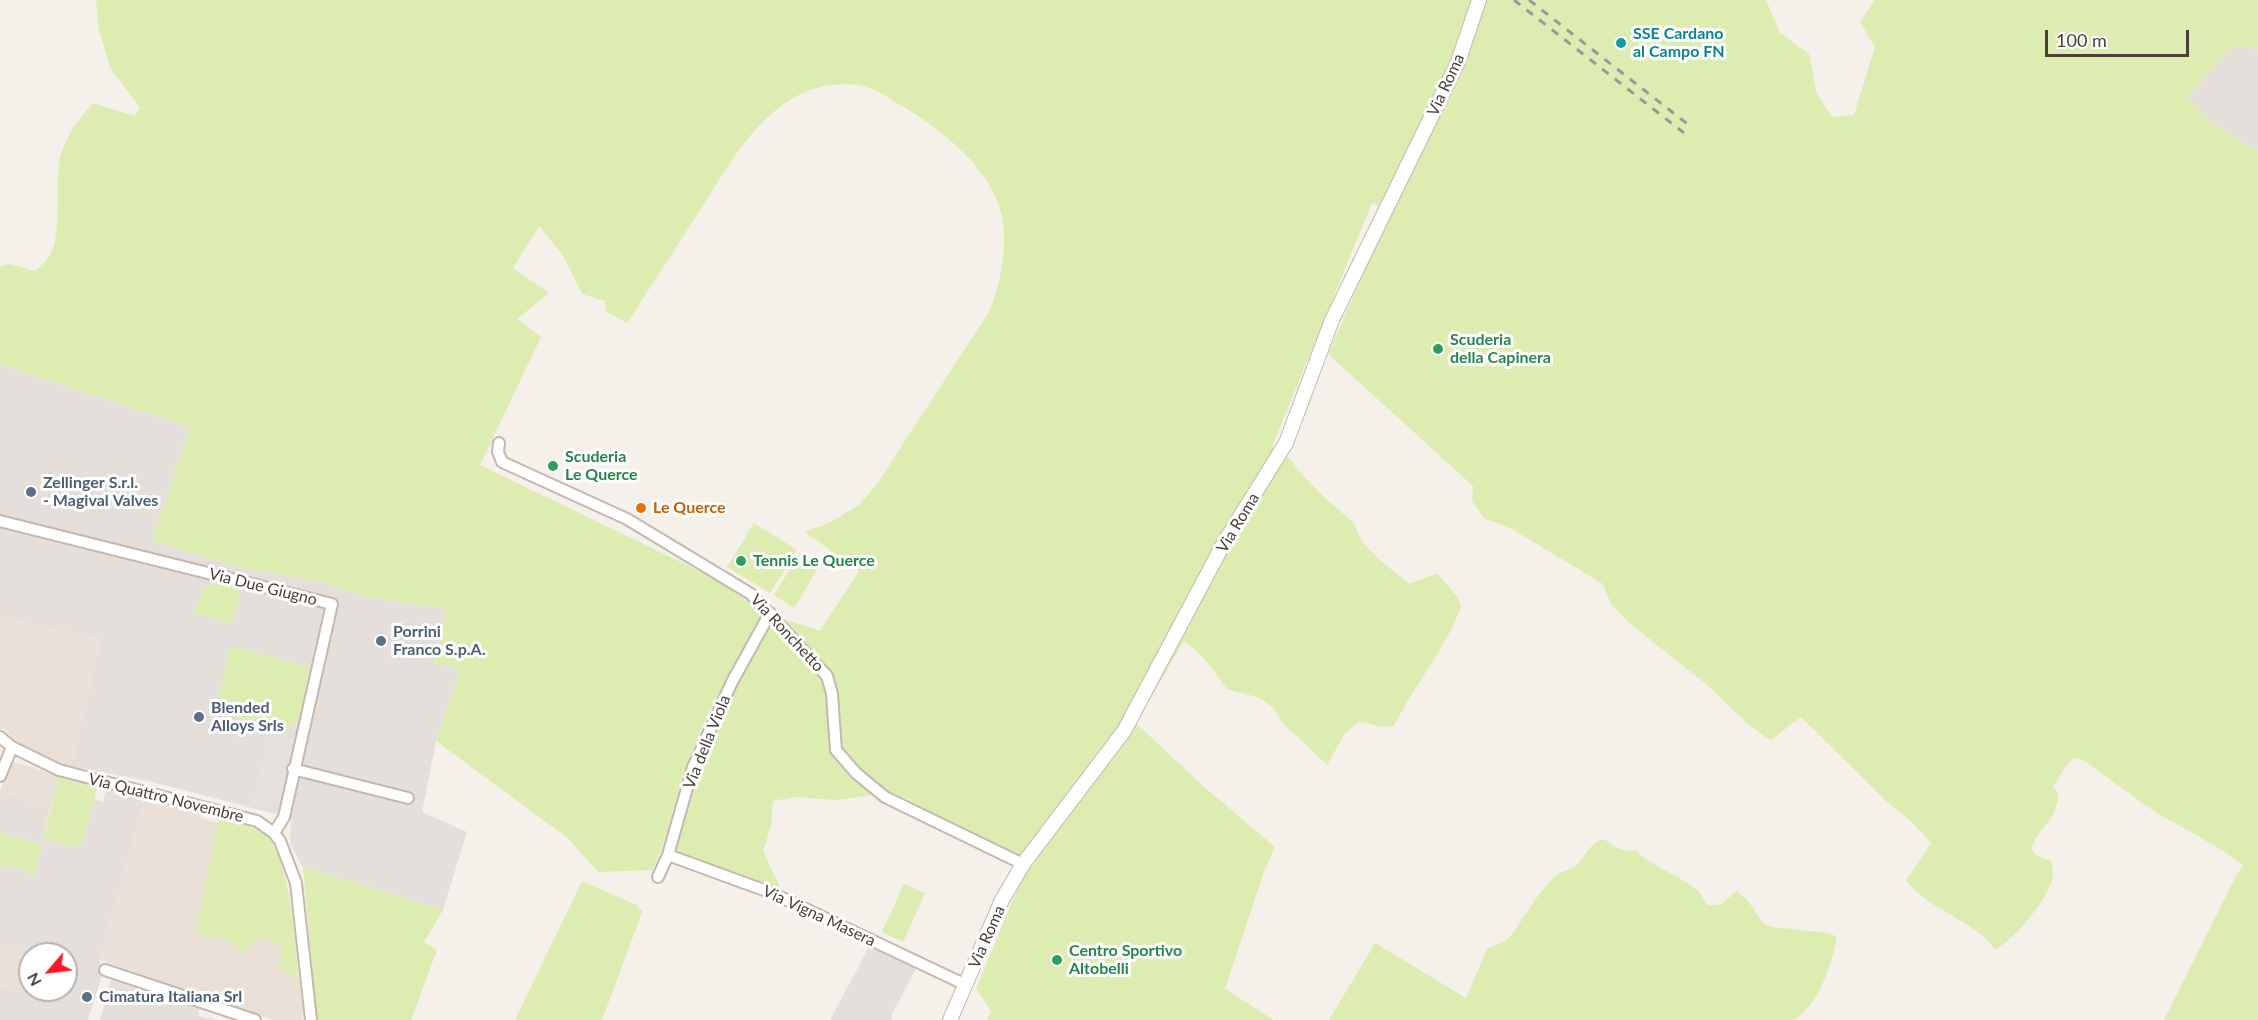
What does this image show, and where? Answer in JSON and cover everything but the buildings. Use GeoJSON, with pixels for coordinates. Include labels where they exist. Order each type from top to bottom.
{"type":"FeatureCollection","features":[{"type":"Feature","properties":{"kind":"street","name":"Via Roma"},"geometry":{"type":"LineString","coordinates":[[950,1020],[1002,900],[1023,864],[1124,731],[1225,541],[1286,443],[1332,320],[1458,62],[1479,0]]}},
{"type":"Feature","properties":{"kind":"street","name":"Via Ronchetto"},"geometry":{"type":"LineString","coordinates":[[499,443],[498,452],[502,462],[627,519],[751,594],[827,676],[836,750],[856,773],[885,797],[1023,864]]}},
{"type":"Feature","properties":{"kind":"street","name":"Via Due Giugno"},"geometry":{"type":"LineString","coordinates":[[0,521],[332,604],[284,817],[274,833]]}},
{"type":"Feature","properties":{"kind":"street","name":"Via della Viola"},"geometry":{"type":"LineString","coordinates":[[658,877],[668,855],[693,767],[732,682],[770,613]]}},
{"type":"Feature","properties":{"kind":"street","name":"Via Quattro Novembre"},"geometry":{"type":"LineString","coordinates":[[0,737],[12,747],[59,770],[257,821],[274,833]]}},
{"type":"Feature","properties":{"kind":"street"},"geometry":{"type":"LineString","coordinates":[[0,776],[12,747]]}},
{"type":"Feature","properties":{"kind":"street"},"geometry":{"type":"LineString","coordinates":[[293,770],[408,798]]}},
{"type":"Feature","properties":{"kind":"street"},"geometry":{"type":"LineString","coordinates":[[274,833],[286,853],[296,883],[311,1020]]}},
{"type":"Feature","properties":{"kind":"street","name":"Via Vigna Masera"},"geometry":{"type":"LineString","coordinates":[[668,855],[772,893],[966,985]]}},
{"type":"Feature","properties":{"kind":"street"},"geometry":{"type":"LineString","coordinates":[[105,970],[255,1020]]}},
{"type":"Feature","properties":{"kind":"shaded area"},"geometry":{"type":"Polygon","coordinates":[[[2233,46],[2258,49],[2258,151],[2215,126],[2187,97],[2233,46]]]}},
{"type":"Feature","properties":{"kind":"shaded area"},"geometry":{"type":"Polygon","coordinates":[[[0,364],[190,427],[152,541],[238,567],[317,581],[366,597],[447,609],[434,663],[461,670],[436,741],[422,812],[467,832],[443,910],[303,867],[290,844],[291,818],[148,781],[71,766],[100,640],[0,616],[0,364]]]}},
{"type":"Feature","properties":{"kind":"shaded area"},"geometry":{"type":"Polygon","coordinates":[[[0,616],[100,640],[71,766],[31,754],[4,729],[0,729],[0,616]]]}},
{"type":"Feature","properties":{"kind":"shaded area"},"geometry":{"type":"Polygon","coordinates":[[[268,734],[295,742],[278,805],[270,804],[267,807],[261,804],[260,800],[254,800],[268,734]]]}},
{"type":"Feature","properties":{"kind":"shaded area"},"geometry":{"type":"Polygon","coordinates":[[[15,762],[59,776],[50,809],[0,791],[9,764],[15,762]]]}},
{"type":"Feature","properties":{"kind":"shaded area"},"geometry":{"type":"Polygon","coordinates":[[[106,789],[144,801],[100,960],[101,979],[88,1020],[0,1020],[0,986],[18,991],[18,1002],[78,1002],[78,942],[18,942],[18,947],[0,945],[0,865],[28,870],[33,878],[42,844],[0,833],[0,791],[50,809],[43,839],[82,844],[94,799],[103,802],[106,789]]]}},
{"type":"Feature","properties":{"kind":"shaded area"},"geometry":{"type":"Polygon","coordinates":[[[144,801],[202,812],[201,818],[218,823],[196,933],[228,940],[243,953],[260,938],[282,945],[279,968],[299,980],[303,1014],[301,1020],[272,1020],[100,960],[144,801]]]}},
{"type":"Feature","properties":{"kind":"shaded area"},"geometry":{"type":"Polygon","coordinates":[[[0,945],[18,947],[18,991],[0,986],[0,945]]]}},
{"type":"Feature","properties":{"kind":"shaded area"},"geometry":{"type":"Polygon","coordinates":[[[870,945],[917,967],[891,1016],[892,1020],[830,1020],[870,945]]]}},
{"type":"Feature","properties":{"kind":"shaded area"},"geometry":{"type":"Polygon","coordinates":[[[111,980],[199,1009],[199,1016],[217,1020],[100,1020],[111,980]]]}},
{"type":"Feature","properties":{"kind":"green space"},"geometry":{"type":"Polygon","coordinates":[[[96,0],[1766,0],[1780,33],[1809,54],[1817,94],[1832,117],[1854,115],[1875,47],[1860,22],[1875,0],[2258,0],[2258,49],[2233,46],[2187,97],[2215,126],[2258,151],[2258,1020],[2164,1020],[2243,865],[2217,847],[2155,812],[2083,760],[2074,758],[2067,764],[2053,787],[2058,792],[2055,810],[2031,849],[2036,855],[2051,861],[2053,875],[2051,884],[2039,905],[2021,928],[2003,945],[1995,949],[1974,929],[1925,899],[1906,880],[1931,843],[1911,821],[1886,801],[1801,717],[1771,740],[1767,738],[1748,724],[1706,684],[1627,621],[1611,604],[1603,584],[1512,529],[1484,518],[1472,501],[1473,486],[1328,354],[1391,211],[1372,203],[1272,447],[1292,461],[1324,497],[1354,523],[1362,542],[1383,563],[1410,584],[1437,573],[1457,596],[1461,607],[1454,623],[1394,726],[1358,722],[1344,735],[1327,765],[1284,724],[1273,708],[1260,698],[1227,689],[1203,658],[1184,641],[1136,723],[1203,786],[1275,847],[1264,871],[1225,989],[1274,1020],[987,1020],[991,1011],[976,989],[1028,863],[903,797],[872,795],[837,800],[795,797],[773,801],[771,826],[763,851],[781,889],[675,854],[697,770],[737,682],[766,627],[787,620],[820,631],[859,571],[805,532],[829,523],[859,505],[877,484],[989,312],[998,287],[1004,246],[1002,219],[993,191],[974,163],[948,138],[907,109],[871,89],[850,84],[824,86],[800,94],[764,121],[730,163],[627,323],[606,312],[605,301],[582,294],[562,254],[539,226],[513,268],[549,293],[517,319],[541,337],[480,465],[716,579],[764,612],[731,669],[702,729],[685,769],[667,833],[652,870],[598,872],[569,839],[436,741],[461,670],[434,663],[447,609],[366,597],[317,581],[238,567],[152,541],[190,427],[0,364],[0,267],[10,264],[35,271],[50,256],[56,234],[59,164],[67,139],[93,103],[135,116],[140,107],[111,69],[99,31],[96,0]]]}},
{"type":"Feature","properties":{"kind":"green space"},"geometry":{"type":"Polygon","coordinates":[[[754,523],[797,550],[770,593],[727,567],[754,523]]]}},
{"type":"Feature","properties":{"kind":"green space"},"geometry":{"type":"Polygon","coordinates":[[[800,553],[820,565],[794,608],[774,595],[800,553]]]}},
{"type":"Feature","properties":{"kind":"green space"},"geometry":{"type":"Polygon","coordinates":[[[213,581],[241,590],[233,624],[194,613],[203,587],[210,586],[213,581]]]}},
{"type":"Feature","properties":{"kind":"green space"},"geometry":{"type":"Polygon","coordinates":[[[230,646],[312,668],[299,724],[292,724],[288,729],[230,716],[232,709],[218,703],[230,646]]]}},
{"type":"Feature","properties":{"kind":"green space"},"geometry":{"type":"Polygon","coordinates":[[[59,776],[96,785],[97,788],[82,844],[76,847],[43,839],[59,776]]]}},
{"type":"Feature","properties":{"kind":"green space"},"geometry":{"type":"Polygon","coordinates":[[[219,816],[263,833],[274,847],[281,863],[290,904],[299,980],[279,968],[282,945],[260,938],[243,954],[228,940],[196,933],[219,816]]]}},
{"type":"Feature","properties":{"kind":"green space"},"geometry":{"type":"Polygon","coordinates":[[[0,833],[42,844],[33,879],[27,870],[0,865],[0,833]]]}},
{"type":"Feature","properties":{"kind":"green space"},"geometry":{"type":"Polygon","coordinates":[[[1604,839],[1618,848],[1635,850],[1650,862],[1684,881],[1699,892],[1707,905],[1720,905],[1737,891],[1748,901],[1763,923],[1773,927],[1829,933],[1837,937],[1828,972],[1811,1004],[1794,1020],[1329,1020],[1375,943],[1466,998],[1487,949],[1509,938],[1553,878],[1578,864],[1591,847],[1604,839]]]}},
{"type":"Feature","properties":{"kind":"green space"},"geometry":{"type":"Polygon","coordinates":[[[303,867],[443,910],[424,942],[436,949],[436,953],[411,1020],[317,1020],[303,867]]]}},
{"type":"Feature","properties":{"kind":"green space"},"geometry":{"type":"Polygon","coordinates":[[[582,881],[639,906],[637,908],[643,910],[602,1020],[515,1020],[582,881]]]}},
{"type":"Feature","properties":{"kind":"green space"},"geometry":{"type":"Polygon","coordinates":[[[904,884],[925,893],[903,942],[882,932],[904,884]]]}},
{"type":"Feature","properties":{"kind":"railway"},"geometry":{"type":"LineString","coordinates":[[1514,0],[1684,133]]}},
{"type":"Feature","properties":{"kind":"railway"},"geometry":{"type":"LineString","coordinates":[[1529,0],[1690,126]]}},
{"type":"Feature","properties":{"kind":"place","name":"SSE Cardano al Campo FN"},"geometry":{"type":"Point","coordinates":[1621,43]}},
{"type":"Feature","properties":{"kind":"place","name":"Scuderia della Capinera"},"geometry":{"type":"Point","coordinates":[1438,349]}},
{"type":"Feature","properties":{"kind":"place","name":"Scuderia Le Querce"},"geometry":{"type":"Point","coordinates":[553,466]}},
{"type":"Feature","properties":{"kind":"place","name":"Zellinger S.r.l. - Magival Valves"},"geometry":{"type":"Point","coordinates":[31,492]}},
{"type":"Feature","properties":{"kind":"place","name":"Le Querce"},"geometry":{"type":"Point","coordinates":[641,508]}},
{"type":"Feature","properties":{"kind":"place","name":"Tennis Le Querce"},"geometry":{"type":"Point","coordinates":[741,561]}},
{"type":"Feature","properties":{"kind":"place","name":"Porrini Franco S.p.A."},"geometry":{"type":"Point","coordinates":[381,641]}},
{"type":"Feature","properties":{"kind":"place","name":"Blended Alloys Srls"},"geometry":{"type":"Point","coordinates":[199,717]}},
{"type":"Feature","properties":{"kind":"place","name":"Centro Sportivo Altobelli"},"geometry":{"type":"Point","coordinates":[1057,960]}},
{"type":"Feature","properties":{"kind":"place","name":"Cimatura Italiana Srl"},"geometry":{"type":"Point","coordinates":[87,997]}}]}
